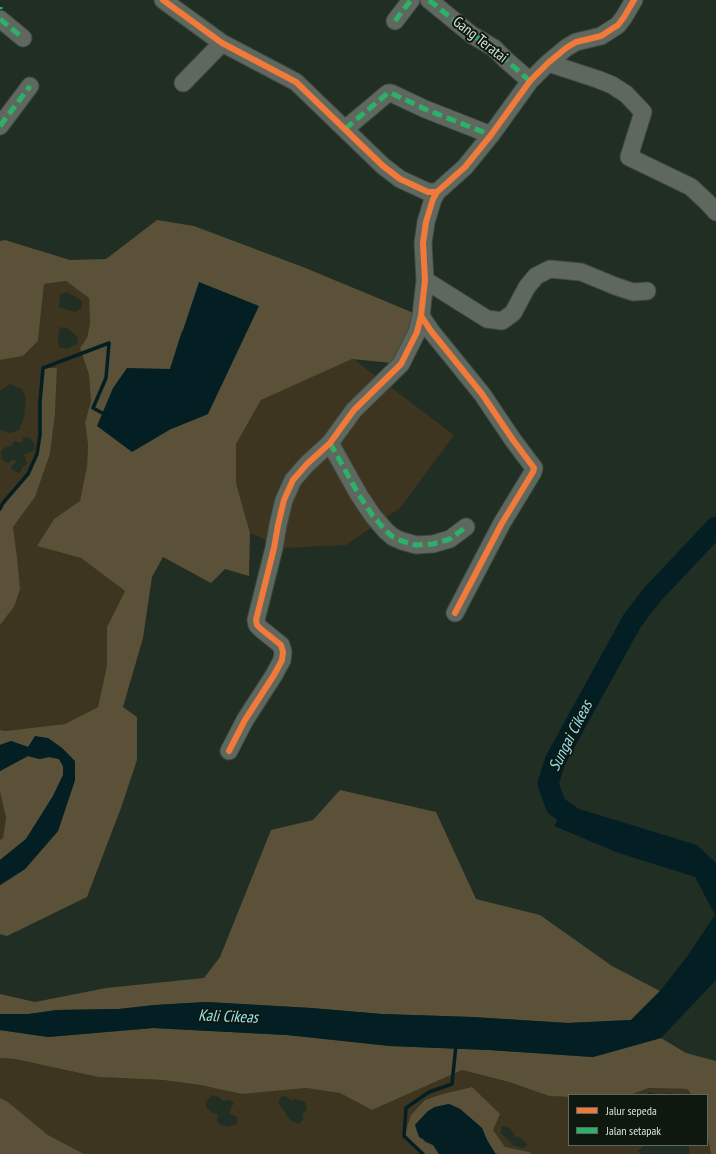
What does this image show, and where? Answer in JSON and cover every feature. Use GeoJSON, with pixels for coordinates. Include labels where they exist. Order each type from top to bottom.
{"type":"FeatureCollection","features":[{"type":"Feature","properties":{"kind":"street"},"geometry":{"type":"LineString","coordinates":[[164,0],[222,43],[296,82],[383,166],[400,179],[428,192],[437,192]]}},
{"type":"Feature","properties":{"kind":"street"},"geometry":{"type":"LineString","coordinates":[[395,21],[411,0]]}},
{"type":"Feature","properties":{"kind":"street","name":"Gang Teratai"},"geometry":{"type":"LineString","coordinates":[[429,0],[472,35],[494,48],[530,81]]}},
{"type":"Feature","properties":{"kind":"street"},"geometry":{"type":"LineString","coordinates":[[229,751],[245,720],[282,660],[283,652],[281,645],[257,625],[256,620],[284,500],[293,480],[307,464],[330,443],[354,410],[402,364],[417,332],[421,316],[425,280],[423,243],[432,200],[437,192],[465,167],[491,136],[530,81],[548,63],[576,42],[601,36],[615,27],[620,23],[634,0]]}},
{"type":"Feature","properties":{"kind":"street"},"geometry":{"type":"LineString","coordinates":[[0,19],[23,38]]}},
{"type":"Feature","properties":{"kind":"street"},"geometry":{"type":"LineString","coordinates":[[183,83],[222,43]]}},
{"type":"Feature","properties":{"kind":"street"},"geometry":{"type":"LineString","coordinates":[[548,63],[597,78],[626,94],[643,112],[629,157],[690,187],[716,212]]}},
{"type":"Feature","properties":{"kind":"street"},"geometry":{"type":"LineString","coordinates":[[1,122],[30,86]]}},
{"type":"Feature","properties":{"kind":"street"},"geometry":{"type":"LineString","coordinates":[[345,129],[388,93],[391,93],[425,109],[491,136]]}},
{"type":"Feature","properties":{"kind":"street"},"geometry":{"type":"LineString","coordinates":[[425,280],[487,319],[502,321],[513,313],[527,287],[536,276],[550,269],[581,272],[633,292],[647,291]]}},
{"type":"Feature","properties":{"kind":"street"},"geometry":{"type":"LineString","coordinates":[[421,316],[431,331],[482,394],[512,440],[534,468],[534,471],[502,523],[455,613]]}},
{"type":"Feature","properties":{"kind":"street"},"geometry":{"type":"LineString","coordinates":[[330,443],[359,495],[373,516],[382,528],[393,536],[402,541],[416,545],[433,544],[450,539],[466,527]]}},
{"type":"Feature","properties":{"kind":"shaded area"},"geometry":{"type":"Polygon","coordinates":[[[157,220],[194,226],[303,267],[421,316],[401,364],[352,359],[261,400],[236,444],[236,483],[250,533],[249,576],[225,569],[211,583],[163,557],[152,577],[143,638],[123,707],[137,717],[137,760],[121,808],[87,897],[7,936],[0,934],[0,885],[25,869],[58,831],[75,780],[75,762],[62,748],[48,738],[28,747],[11,741],[0,745],[0,730],[5,731],[65,724],[98,707],[107,665],[107,627],[125,591],[81,558],[37,546],[54,519],[80,501],[87,466],[88,445],[85,422],[91,401],[89,375],[80,348],[87,338],[90,324],[89,298],[66,281],[44,284],[38,341],[23,356],[0,360],[0,241],[5,240],[70,260],[106,259],[157,220]],[[182,330],[170,369],[171,429],[208,414],[182,330]]]}},
{"type":"Feature","properties":{"kind":"shaded area"},"geometry":{"type":"Polygon","coordinates":[[[66,281],[89,298],[90,324],[87,338],[80,348],[89,375],[91,401],[85,422],[88,445],[87,466],[80,502],[54,519],[37,546],[81,558],[125,591],[107,627],[107,665],[98,707],[65,724],[5,731],[0,730],[0,625],[14,607],[17,557],[13,527],[35,497],[50,454],[55,414],[57,368],[43,368],[40,402],[40,435],[37,454],[28,474],[0,509],[0,429],[10,433],[19,430],[24,417],[26,399],[22,389],[10,384],[0,391],[0,360],[23,356],[38,341],[44,284],[66,281]],[[67,292],[60,295],[59,307],[75,312],[81,309],[82,301],[67,292]],[[60,327],[58,337],[59,347],[67,349],[77,344],[78,338],[69,329],[60,327]],[[23,437],[22,443],[15,441],[11,446],[6,447],[1,451],[2,459],[5,462],[9,463],[11,460],[15,460],[15,464],[12,465],[11,468],[19,473],[22,470],[22,467],[27,463],[24,455],[35,449],[34,443],[30,438],[23,437]]]}},
{"type":"Feature","properties":{"kind":"shaded area"},"geometry":{"type":"Polygon","coordinates":[[[352,358],[454,435],[400,508],[346,545],[283,548],[250,533],[236,483],[236,444],[261,400],[352,358]]]}},
{"type":"Feature","properties":{"kind":"shaded area"},"geometry":{"type":"Polygon","coordinates":[[[43,368],[57,368],[55,414],[50,454],[35,497],[13,527],[20,589],[14,607],[0,625],[0,509],[3,503],[28,474],[37,454],[40,435],[40,402],[43,368]]]}},
{"type":"Feature","properties":{"kind":"shaded area"},"geometry":{"type":"Polygon","coordinates":[[[28,756],[39,759],[49,757],[59,759],[63,766],[63,775],[53,796],[26,839],[0,860],[0,840],[3,838],[6,818],[0,792],[0,771],[28,756]]]}},
{"type":"Feature","properties":{"kind":"shaded area"},"geometry":{"type":"Polygon","coordinates":[[[340,790],[436,812],[476,899],[540,915],[612,966],[660,991],[631,1020],[568,1023],[472,1017],[382,1014],[206,1002],[119,1009],[57,1010],[29,1014],[0,1014],[0,994],[35,1002],[106,988],[204,978],[220,957],[271,830],[313,820],[340,790]]]}},
{"type":"Feature","properties":{"kind":"shaded area"},"geometry":{"type":"Polygon","coordinates":[[[0,792],[6,818],[3,838],[0,840],[0,792]]]}},
{"type":"Feature","properties":{"kind":"shaded area"},"geometry":{"type":"Polygon","coordinates":[[[153,1028],[287,1035],[390,1046],[489,1050],[593,1057],[661,1038],[686,1053],[716,1061],[716,1154],[711,1154],[708,1138],[708,1094],[691,1094],[687,1089],[649,1088],[633,1094],[568,1094],[568,1097],[549,1096],[509,1082],[462,1070],[372,1110],[340,1093],[306,1088],[242,1094],[200,1085],[163,1080],[98,1077],[15,1059],[0,1058],[0,1030],[48,1037],[153,1028]]]}},
{"type":"Feature","properties":{"kind":"shaded area"},"geometry":{"type":"Polygon","coordinates":[[[0,1058],[15,1059],[98,1077],[163,1080],[200,1085],[242,1094],[306,1088],[340,1093],[372,1110],[462,1070],[509,1082],[549,1096],[568,1097],[568,1146],[643,1147],[638,1151],[641,1154],[532,1154],[529,1152],[505,1148],[493,1130],[471,1087],[425,1100],[404,1136],[423,1154],[84,1154],[48,1135],[8,1102],[0,1098],[0,1058]],[[212,1095],[206,1102],[206,1107],[213,1113],[218,1114],[217,1121],[221,1125],[229,1127],[237,1124],[237,1117],[229,1113],[234,1102],[228,1100],[223,1101],[219,1097],[212,1095]],[[282,1096],[278,1103],[289,1119],[298,1124],[303,1120],[302,1114],[307,1110],[305,1102],[295,1099],[291,1101],[288,1097],[282,1096]],[[502,1126],[501,1133],[513,1145],[524,1148],[528,1144],[518,1136],[516,1138],[510,1128],[502,1126]]]}},
{"type":"Feature","properties":{"kind":"shaded area"},"geometry":{"type":"Polygon","coordinates":[[[472,1087],[500,1114],[493,1130],[505,1147],[532,1154],[495,1153],[482,1128],[460,1109],[449,1104],[435,1107],[428,1111],[415,1125],[425,1142],[433,1145],[439,1154],[423,1154],[404,1136],[411,1115],[425,1100],[442,1094],[472,1087]]]}},
{"type":"Feature","properties":{"kind":"shaded area"},"geometry":{"type":"Polygon","coordinates":[[[649,1088],[687,1089],[691,1094],[656,1094],[649,1092],[647,1094],[633,1094],[649,1088]]]}},
{"type":"Feature","properties":{"kind":"shaded area"},"geometry":{"type":"Polygon","coordinates":[[[0,1098],[8,1102],[48,1135],[84,1154],[0,1154],[0,1098]]]}},
{"type":"Feature","properties":{"kind":"shaded area"},"geometry":{"type":"Polygon","coordinates":[[[708,1138],[711,1154],[689,1154],[689,1146],[708,1146],[708,1138]]]}},
{"type":"Feature","properties":{"kind":"water"},"geometry":{"type":"Polygon","coordinates":[[[199,282],[259,306],[208,414],[171,429],[132,452],[97,426],[113,388],[127,368],[170,369],[199,282]]]}},
{"type":"Feature","properties":{"kind":"water"},"geometry":{"type":"Polygon","coordinates":[[[35,736],[48,738],[62,748],[75,761],[75,780],[58,831],[25,869],[0,885],[0,860],[26,839],[53,796],[63,775],[63,766],[59,759],[49,757],[40,759],[28,756],[0,771],[0,745],[11,741],[28,747],[35,736]]]}},
{"type":"Feature","properties":{"kind":"water","name":"Kali Cikeas"},"geometry":{"type":"Polygon","coordinates":[[[566,805],[697,845],[716,863],[716,980],[661,1038],[593,1057],[489,1050],[390,1046],[287,1035],[153,1028],[48,1037],[0,1030],[0,1014],[29,1014],[57,1010],[119,1009],[206,1002],[382,1014],[472,1017],[568,1023],[631,1020],[660,991],[686,958],[715,915],[695,877],[616,852],[554,826],[566,805]]]}},
{"type":"Feature","properties":{"kind":"water"},"geometry":{"type":"Polygon","coordinates":[[[449,1104],[460,1109],[482,1128],[487,1140],[497,1154],[439,1154],[433,1145],[419,1137],[415,1125],[428,1111],[435,1107],[449,1104]]]}},
{"type":"Feature","properties":{"kind":"waterway"},"geometry":{"type":"LineString","coordinates":[[0,509],[3,503],[28,474],[37,454],[40,435],[40,402],[43,368],[109,343],[106,378],[93,408],[106,415]]}},
{"type":"Feature","properties":{"kind":"waterway","name":"Sungai Cikeas"},"geometry":{"type":"LineString","coordinates":[[587,823],[578,821],[556,806],[548,784],[555,761],[632,621],[652,595],[716,527]]}},
{"type":"Feature","properties":{"kind":"waterway"},"geometry":{"type":"LineString","coordinates":[[423,1154],[404,1136],[406,1108],[429,1092],[452,1084],[456,1045]]}},
{"type":"Feature","properties":{"kind":"marked path"},"geometry":{"type":"LineString","coordinates":[[395,21],[411,0]]}},
{"type":"Feature","properties":{"kind":"marked path"},"geometry":{"type":"LineString","coordinates":[[429,0],[472,35],[494,48],[530,81]]}},
{"type":"Feature","properties":{"kind":"marked path"},"geometry":{"type":"LineString","coordinates":[[0,19],[23,38]]}},
{"type":"Feature","properties":{"kind":"marked path"},"geometry":{"type":"LineString","coordinates":[[0,126],[30,86]]}},
{"type":"Feature","properties":{"kind":"marked path"},"geometry":{"type":"LineString","coordinates":[[345,129],[388,93],[391,93],[425,109],[491,135]]}},
{"type":"Feature","properties":{"kind":"marked path"},"geometry":{"type":"LineString","coordinates":[[330,443],[359,495],[373,516],[393,537],[416,545],[433,544],[450,539],[466,527]]}},
{"type":"Feature","properties":{"kind":"cycle path"},"geometry":{"type":"LineString","coordinates":[[163,0],[222,43],[296,82],[383,166],[400,179],[428,192],[437,192]]}},
{"type":"Feature","properties":{"kind":"cycle path"},"geometry":{"type":"LineString","coordinates":[[229,751],[245,720],[282,660],[283,652],[281,645],[261,629],[257,625],[256,620],[284,500],[293,480],[307,464],[330,443],[354,410],[401,364],[417,332],[421,316],[425,280],[423,243],[426,222],[433,199],[437,192],[465,167],[491,135],[530,81],[548,63],[576,42],[601,36],[618,25],[634,0]]}},
{"type":"Feature","properties":{"kind":"cycle path"},"geometry":{"type":"LineString","coordinates":[[421,316],[431,331],[482,394],[534,468],[502,523],[455,613]]}}]}
